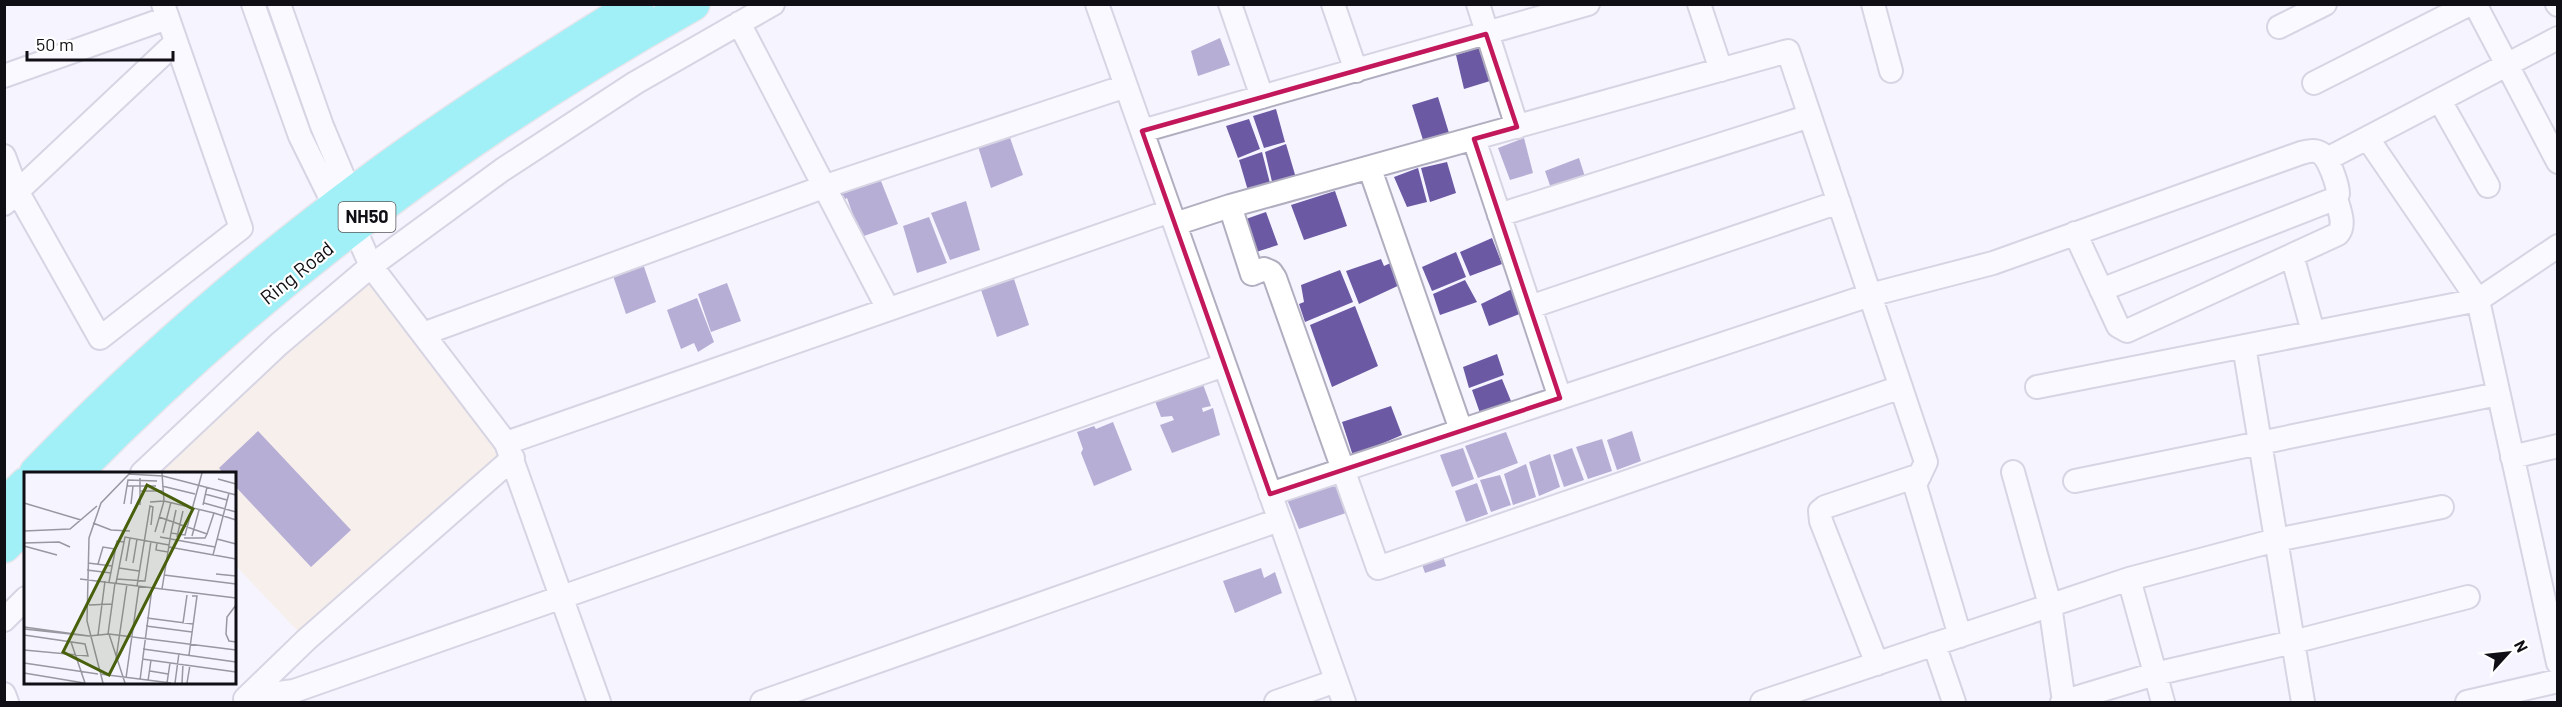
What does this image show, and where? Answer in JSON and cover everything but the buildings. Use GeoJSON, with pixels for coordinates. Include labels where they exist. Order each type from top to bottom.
{"type":"FeatureCollection","features":[{"type":"Feature","properties":{"kind":"highway","name":"Ring Road"},"geometry":{"type":"LineString","coordinates":[[37,472],[201,315],[347,210],[482,102],[637,4]]}},
{"type":"Feature","properties":{"kind":"highway","name":"Ring Road"},"geometry":{"type":"LineString","coordinates":[[76,472],[347,210],[386,202],[525,106],[629,40],[693,4]]}},
{"type":"Feature","properties":{"kind":"highway"},"geometry":{"type":"LineString","coordinates":[[4,506],[24,486]]}},
{"type":"Feature","properties":{"kind":"highway"},"geometry":{"type":"LineString","coordinates":[[4,546],[24,526]]}},
{"type":"Feature","properties":{"kind":"street"},"geometry":{"type":"LineString","coordinates":[[253,4],[300,136],[347,210]]}},
{"type":"Feature","properties":{"kind":"street"},"geometry":{"type":"LineString","coordinates":[[279,4],[322,126],[347,210],[371,266],[509,451],[599,702]]}},
{"type":"Feature","properties":{"kind":"street"},"geometry":{"type":"LineString","coordinates":[[143,472],[279,344],[371,266],[512,164],[635,83],[773,4]]}},
{"type":"Feature","properties":{"kind":"street"},"geometry":{"type":"LineString","coordinates":[[1097,4],[1279,520],[1336,695],[1276,702]]}},
{"type":"Feature","properties":{"kind":"street"},"geometry":{"type":"LineString","coordinates":[[1230,4],[1262,97]]}},
{"type":"Feature","properties":{"kind":"street"},"geometry":{"type":"LineString","coordinates":[[1333,4],[1356,70]]}},
{"type":"Feature","properties":{"kind":"street"},"geometry":{"type":"LineString","coordinates":[[1478,4],[1517,127]]}},
{"type":"Feature","properties":{"kind":"street"},"geometry":{"type":"LineString","coordinates":[[1699,4],[1721,70]]}},
{"type":"Feature","properties":{"kind":"street"},"geometry":{"type":"LineString","coordinates":[[1873,4],[1891,71]]}},
{"type":"Feature","properties":{"kind":"street"},"geometry":{"type":"LineString","coordinates":[[2314,83],[2470,4]]}},
{"type":"Feature","properties":{"kind":"street"},"geometry":{"type":"LineString","coordinates":[[2475,4],[2505,66],[2558,162]]}},
{"type":"Feature","properties":{"kind":"street"},"geometry":{"type":"LineString","coordinates":[[1142,131],[1583,5]]}},
{"type":"Feature","properties":{"kind":"street"},"geometry":{"type":"LineString","coordinates":[[2279,27],[2319,6]]}},
{"type":"Feature","properties":{"kind":"street"},"geometry":{"type":"LineString","coordinates":[[4,76],[165,11],[241,228],[100,338],[11,198],[4,156]]}},
{"type":"Feature","properties":{"kind":"street"},"geometry":{"type":"LineString","coordinates":[[739,23],[826,186],[888,309]]}},
{"type":"Feature","properties":{"kind":"street"},"geometry":{"type":"LineString","coordinates":[[2327,159],[2558,38]]}},
{"type":"Feature","properties":{"kind":"street"},"geometry":{"type":"LineString","coordinates":[[11,198],[176,42]]}},
{"type":"Feature","properties":{"kind":"street"},"geometry":{"type":"LineString","coordinates":[[244,699],[509,451],[888,309],[1172,218],[1230,206],[1370,169],[1788,51],[1926,462],[1915,485],[1960,636]]}},
{"type":"Feature","properties":{"kind":"street"},"geometry":{"type":"LineString","coordinates":[[423,334],[826,186],[1126,86]]}},
{"type":"Feature","properties":{"kind":"street"},"geometry":{"type":"LineString","coordinates":[[2440,101],[2488,186]]}},
{"type":"Feature","properties":{"kind":"street"},"geometry":{"type":"LineString","coordinates":[[1499,215],[1810,116]]}},
{"type":"Feature","properties":{"kind":"street"},"geometry":{"type":"LineString","coordinates":[[2368,139],[2478,300],[2558,663]]}},
{"type":"Feature","properties":{"kind":"street"},"geometry":{"type":"LineString","coordinates":[[1474,140],[1560,398]]}},
{"type":"Feature","properties":{"kind":"street"},"geometry":{"type":"LineString","coordinates":[[1270,494],[1870,295],[1993,263],[2075,233],[2301,153],[2318,150],[2325,154],[2338,187],[2336,198],[2342,229],[2338,234],[2127,331],[2118,326],[2075,233]]}},
{"type":"Feature","properties":{"kind":"street"},"geometry":{"type":"LineString","coordinates":[[1370,169],[1461,430]]}},
{"type":"Feature","properties":{"kind":"street"},"geometry":{"type":"LineString","coordinates":[[2101,290],[2336,198]]}},
{"type":"Feature","properties":{"kind":"street"},"geometry":{"type":"LineString","coordinates":[[1530,307],[1839,202]]}},
{"type":"Feature","properties":{"kind":"street"},"geometry":{"type":"LineString","coordinates":[[1230,206],[1252,274],[1264,269],[1271,272],[1275,278],[1378,567],[1901,387]]}},
{"type":"Feature","properties":{"kind":"street"},"geometry":{"type":"LineString","coordinates":[[2037,387],[2478,300],[2558,246]]}},
{"type":"Feature","properties":{"kind":"street"},"geometry":{"type":"LineString","coordinates":[[2292,255],[2313,332]]}},
{"type":"Feature","properties":{"kind":"street"},"geometry":{"type":"LineString","coordinates":[[2244,346],[2303,702]]}},
{"type":"Feature","properties":{"kind":"street"},"geometry":{"type":"LineString","coordinates":[[244,699],[294,691],[1224,365]]}},
{"type":"Feature","properties":{"kind":"street"},"geometry":{"type":"LineString","coordinates":[[2076,481],[2498,394]]}},
{"type":"Feature","properties":{"kind":"street"},"geometry":{"type":"LineString","coordinates":[[2512,457],[2558,446]]}},
{"type":"Feature","properties":{"kind":"street"},"geometry":{"type":"LineString","coordinates":[[2013,472],[2050,605],[2063,702],[2155,674],[2293,642],[2468,597]]}},
{"type":"Feature","properties":{"kind":"street"},"geometry":{"type":"LineString","coordinates":[[1877,664],[1821,521],[1820,511],[1825,507],[1920,475]]}},
{"type":"Feature","properties":{"kind":"street"},"geometry":{"type":"LineString","coordinates":[[1762,702],[2129,579],[2276,540],[2442,507]]}},
{"type":"Feature","properties":{"kind":"street"},"geometry":{"type":"LineString","coordinates":[[762,702],[1279,520]]}},
{"type":"Feature","properties":{"kind":"street"},"geometry":{"type":"LineString","coordinates":[[2129,579],[2163,702]]}},
{"type":"Feature","properties":{"kind":"street"},"geometry":{"type":"LineString","coordinates":[[4,620],[24,600]]}},
{"type":"Feature","properties":{"kind":"street"},"geometry":{"type":"LineString","coordinates":[[1934,644],[1954,702]]}},
{"type":"Feature","properties":{"kind":"street"},"geometry":{"type":"LineString","coordinates":[[2467,702],[2558,681]]}},
{"type":"Feature","properties":{"kind":"street"},"geometry":{"type":"LineString","coordinates":[[4,694],[8,702]]}},
{"type":"Feature","properties":{"kind":"highlighted area"},"geometry":{"type":"Polygon","coordinates":[[[1486,34],[1517,127],[1474,139],[1560,398],[1270,494],[1142,131],[1486,34]]]}},
{"type":"Feature","properties":{"kind":"shaded area"},"geometry":{"type":"Polygon","coordinates":[[[371,266],[513,458],[306,640],[236,566],[236,472],[149,472],[371,266]]]}}]}
